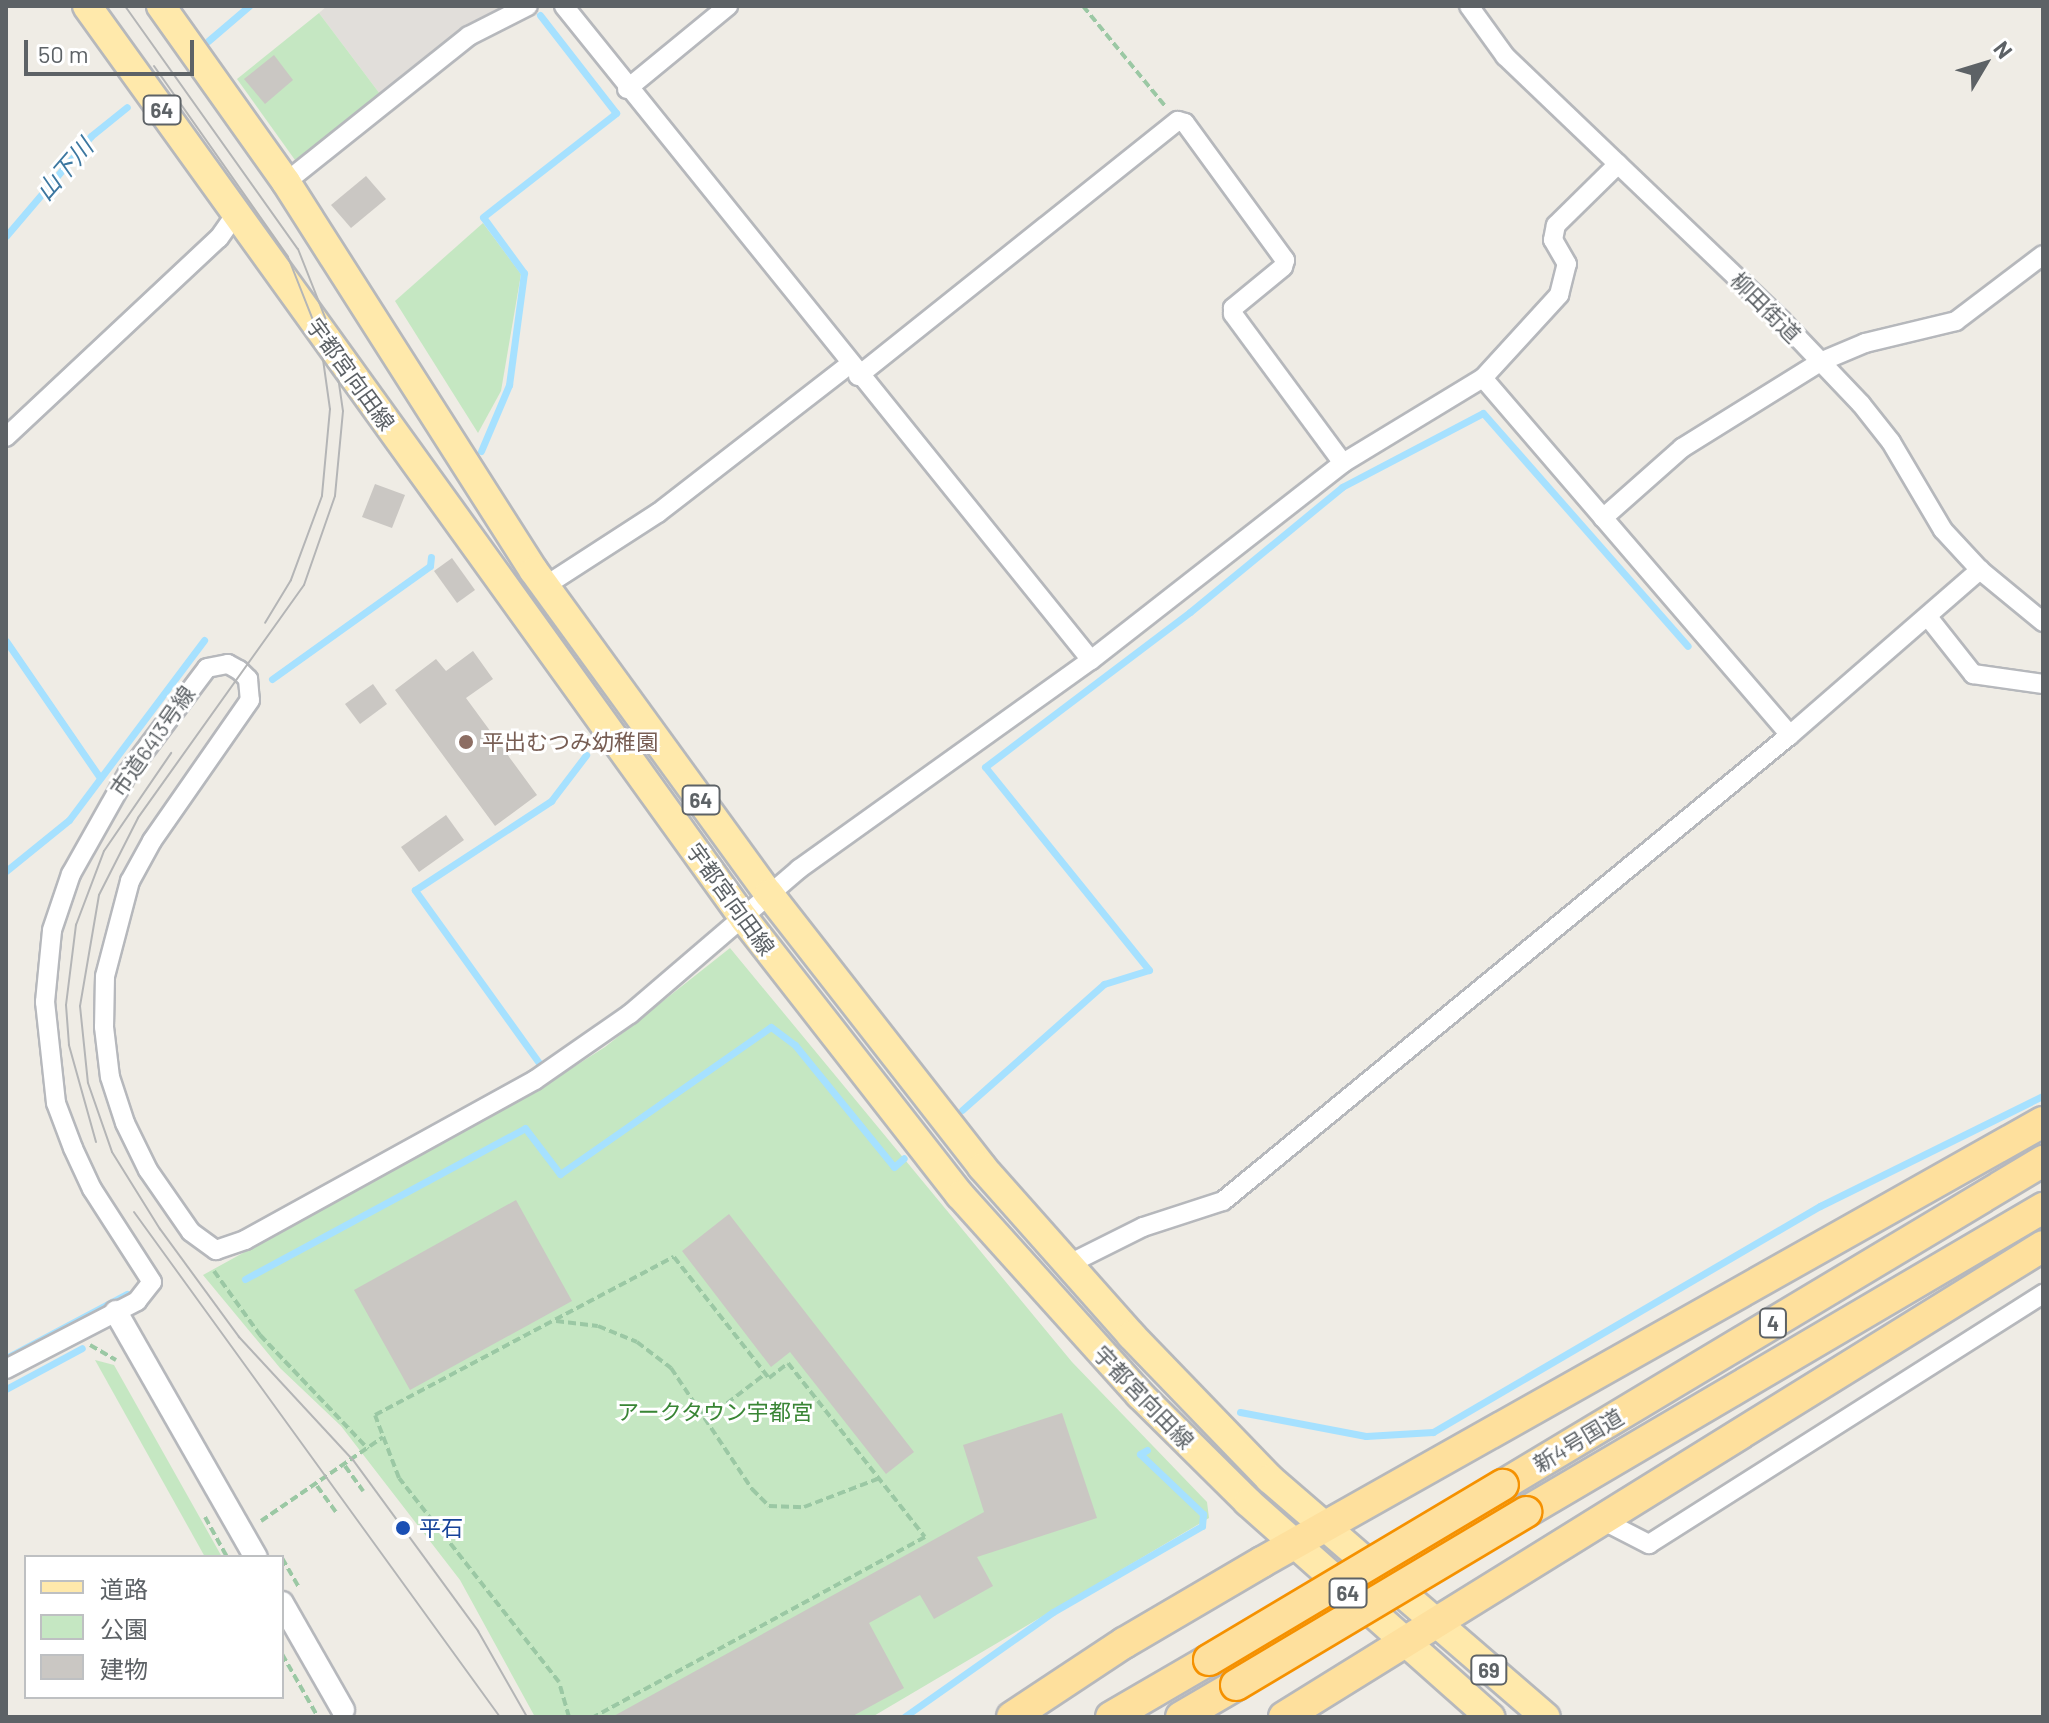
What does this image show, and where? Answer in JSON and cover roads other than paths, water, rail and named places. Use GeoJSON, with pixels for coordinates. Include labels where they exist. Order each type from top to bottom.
{"type":"FeatureCollection","features":[{"type":"Feature","properties":{"kind":"highway"},"geometry":{"type":"LineString","coordinates":[[1012,1717],[1124,1643],[1294,1544],[2043,1122]]}},
{"type":"Feature","properties":{"kind":"highway","name":"新4号国道"},"geometry":{"type":"LineString","coordinates":[[1111,1717],[2043,1161]]}},
{"type":"Feature","properties":{"kind":"highway","name":"新4号国道"},"geometry":{"type":"LineString","coordinates":[[1181,1717],[2043,1208]]}},
{"type":"Feature","properties":{"kind":"highway"},"geometry":{"type":"LineString","coordinates":[[1284,1717],[2043,1246]]}},
{"type":"Feature","properties":{"kind":"main road","name":"宇都宮向田線"},"geometry":{"type":"LineString","coordinates":[[87,6],[745,920],[960,1195],[1140,1395],[1294,1544],[1402,1642]]}},
{"type":"Feature","properties":{"kind":"main road","name":"宇都宮向田線"},"geometry":{"type":"LineString","coordinates":[[161,6],[286,182],[545,586],[769,894],[898,1063],[1067,1265],[1270,1479],[1432,1623]]}},
{"type":"Feature","properties":{"kind":"main road","name":"69"},"geometry":{"type":"LineString","coordinates":[[1432,1623],[1546,1717]]}},
{"type":"Feature","properties":{"kind":"main road","name":"69"},"geometry":{"type":"LineString","coordinates":[[1402,1642],[1490,1717]]}},
{"type":"Feature","properties":{"kind":"street"},"geometry":{"type":"LineString","coordinates":[[286,182],[469,36],[528,6]]}},
{"type":"Feature","properties":{"kind":"street"},"geometry":{"type":"LineString","coordinates":[[564,6],[627,89],[1091,660]]}},
{"type":"Feature","properties":{"kind":"street"},"geometry":{"type":"LineString","coordinates":[[627,89],[728,6]]}},
{"type":"Feature","properties":{"kind":"street","name":"柳田街道"},"geometry":{"type":"LineString","coordinates":[[1469,6],[1505,56],[1820,362],[1891,442],[1907,478],[1943,530],[1980,570],[2043,622]]}},
{"type":"Feature","properties":{"kind":"street"},"geometry":{"type":"LineString","coordinates":[[545,586],[658,513],[854,370],[1178,121],[1185,123],[1285,260],[1283,267],[1233,308],[1233,314],[1343,463]]}},
{"type":"Feature","properties":{"kind":"street"},"geometry":{"type":"LineString","coordinates":[[745,920],[769,894],[1091,660],[1343,463],[1483,378],[1559,295],[1567,264],[1553,240],[1556,225],[1618,164]]}},
{"type":"Feature","properties":{"kind":"street"},"geometry":{"type":"LineString","coordinates":[[6,437],[219,238],[236,214]]}},
{"type":"Feature","properties":{"kind":"street"},"geometry":{"type":"LineString","coordinates":[[1603,518],[1682,448],[1820,362],[1865,343],[1956,321],[2043,255]]}},
{"type":"Feature","properties":{"kind":"street"},"geometry":{"type":"LineString","coordinates":[[1483,378],[1790,735]]}},
{"type":"Feature","properties":{"kind":"street"},"geometry":{"type":"LineString","coordinates":[[1067,1265],[1143,1227],[1223,1201],[1790,735],[1980,570]]}},
{"type":"Feature","properties":{"kind":"street"},"geometry":{"type":"LineString","coordinates":[[1928,617],[1973,674],[2043,684]]}},
{"type":"Feature","properties":{"kind":"street","name":"市道6413号線"},"geometry":{"type":"LineString","coordinates":[[116,1312],[147,1293],[152,1282],[92,1189],[56,1103],[45,1002],[52,930],[71,874],[128,773],[199,676],[217,664],[228,664],[248,679],[250,700],[159,830],[130,881],[105,976],[110,1077],[125,1123],[168,1202],[191,1232],[216,1250],[245,1240],[535,1080],[630,1014],[745,920]]}},
{"type":"Feature","properties":{"kind":"street"},"geometry":{"type":"LineString","coordinates":[[1602,1520],[1649,1544],[2043,1294]]}},
{"type":"Feature","properties":{"kind":"street"},"geometry":{"type":"LineString","coordinates":[[6,1369],[116,1312],[255,1555]]}},
{"type":"Feature","properties":{"kind":"street"},"geometry":{"type":"LineString","coordinates":[[284,1607],[340,1715]]}},
{"type":"Feature","properties":{"kind":"waterway","name":"山下川"},"geometry":{"type":"LineString","coordinates":[[208,41],[249,6]]}},
{"type":"Feature","properties":{"kind":"waterway"},"geometry":{"type":"LineString","coordinates":[[481,451],[509,385],[524,273],[483,217],[616,113],[540,15]]}},
{"type":"Feature","properties":{"kind":"waterway","name":"山下川"},"geometry":{"type":"LineString","coordinates":[[6,236],[91,136],[127,107]]}},
{"type":"Feature","properties":{"kind":"waterway"},"geometry":{"type":"LineString","coordinates":[[962,1110],[1104,984],[1149,970],[985,767],[1190,612],[1342,487],[1483,413],[1688,646]]}},
{"type":"Feature","properties":{"kind":"waterway"},"geometry":{"type":"LineString","coordinates":[[272,679],[430,566],[431,557]]}},
{"type":"Feature","properties":{"kind":"waterway"},"geometry":{"type":"LineString","coordinates":[[6,871],[69,820],[204,640]]}},
{"type":"Feature","properties":{"kind":"waterway"},"geometry":{"type":"LineString","coordinates":[[6,641],[100,778]]}},
{"type":"Feature","properties":{"kind":"waterway"},"geometry":{"type":"LineString","coordinates":[[542,1067],[415,890],[551,801],[586,755]]}},
{"type":"Feature","properties":{"kind":"waterway"},"geometry":{"type":"LineString","coordinates":[[245,1279],[525,1128],[560,1174],[771,1027],[795,1045],[894,1167],[904,1158]]}},
{"type":"Feature","properties":{"kind":"waterway"},"geometry":{"type":"LineString","coordinates":[[1240,1412],[1366,1436],[1433,1432],[1820,1206],[2043,1096]]}},
{"type":"Feature","properties":{"kind":"waterway"},"geometry":{"type":"LineString","coordinates":[[6,1358],[127,1294]]}},
{"type":"Feature","properties":{"kind":"waterway"},"geometry":{"type":"LineString","coordinates":[[6,1389],[82,1348]]}},
{"type":"Feature","properties":{"kind":"waterway"},"geometry":{"type":"LineString","coordinates":[[904,1717],[1053,1612],[1202,1526],[1203,1514],[1140,1454],[1147,1450]]}},
{"type":"Feature","properties":{"kind":"tram line"},"geometry":{"type":"LineString","coordinates":[[125,6],[298,249],[332,335],[343,411],[335,496],[304,585],[138,818],[99,895],[80,1006],[88,1083],[112,1152],[160,1229],[239,1337],[353,1460],[478,1631],[527,1717]]}},
{"type":"Feature","properties":{"kind":"tram line"},"geometry":{"type":"LineString","coordinates":[[154,66],[288,257],[320,338],[330,409],[322,496],[291,580],[265,623]]}},
{"type":"Feature","properties":{"kind":"tram line"},"geometry":{"type":"LineString","coordinates":[[96,1142],[69,1045],[66,1005],[76,925],[104,851],[171,753]]}},
{"type":"Feature","properties":{"kind":"tram line"},"geometry":{"type":"LineString","coordinates":[[134,1212],[500,1717]]}},
{"type":"Feature","properties":{"kind":"place","name":"平出むつみ幼稚園"},"geometry":{"type":"Point","coordinates":[466,742]}},
{"type":"Feature","properties":{"kind":"place","name":"平石"},"geometry":{"type":"Point","coordinates":[403,1528]}},
{"type":"Feature","properties":{"kind":"park label","name":"アークタウン宇都宮"},"geometry":{"type":"Point","coordinates":[715,1412]}}]}
